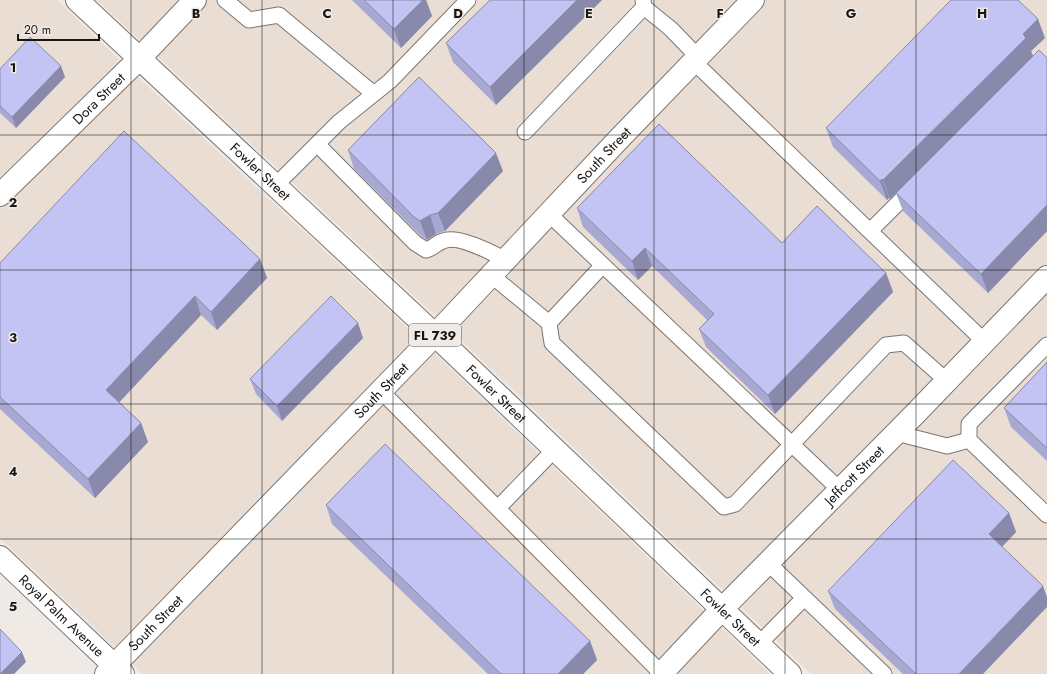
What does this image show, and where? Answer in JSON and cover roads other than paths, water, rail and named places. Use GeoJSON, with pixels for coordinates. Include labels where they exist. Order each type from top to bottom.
{"type":"FeatureCollection","features":[{"type":"Feature","properties":{"kind":"street","name":"Fowler Street"},"geometry":{"type":"LineString","coordinates":[[77,0],[435,335],[790,674]]}},
{"type":"Feature","properties":{"kind":"street","name":"Dora Street"},"geometry":{"type":"LineString","coordinates":[[0,195],[139,59],[196,0]]}},
{"type":"Feature","properties":{"kind":"street","name":"South Street"},"geometry":{"type":"LineString","coordinates":[[114,671],[753,0]]}},
{"type":"Feature","properties":{"kind":"street","name":"Jeffcott Street"},"geometry":{"type":"LineString","coordinates":[[662,674],[722,609],[896,434],[1047,277]]}},
{"type":"Feature","properties":{"kind":"street","name":"Royal Palm Avenue"},"geometry":{"type":"LineString","coordinates":[[0,557],[114,671]]}},
{"type":"Feature","properties":{"kind":"lane"},"geometry":{"type":"LineString","coordinates":[[225,0],[248,20],[279,15],[374,94]]}},
{"type":"Feature","properties":{"kind":"lane"},"geometry":{"type":"LineString","coordinates":[[275,186],[339,122],[395,76],[468,0]]}},
{"type":"Feature","properties":{"kind":"lane"},"geometry":{"type":"LineString","coordinates":[[525,132],[644,3],[671,29],[696,59],[985,342]]}},
{"type":"Feature","properties":{"kind":"lane"},"geometry":{"type":"LineString","coordinates":[[317,144],[415,243],[426,250],[433,248],[443,240],[458,240],[486,249],[498,268],[549,323],[552,343],[724,507],[735,504],[886,345],[904,343],[947,381]]}},
{"type":"Feature","properties":{"kind":"lane"},"geometry":{"type":"LineString","coordinates":[[870,231],[925,176]]}},
{"type":"Feature","properties":{"kind":"lane"},"geometry":{"type":"LineString","coordinates":[[549,214],[840,490]]}},
{"type":"Feature","properties":{"kind":"lane"},"geometry":{"type":"LineString","coordinates":[[549,323],[603,265]]}},
{"type":"Feature","properties":{"kind":"lane"},"geometry":{"type":"LineString","coordinates":[[1047,345],[969,424],[969,440],[1047,515]]}},
{"type":"Feature","properties":{"kind":"lane"},"geometry":{"type":"LineString","coordinates":[[381,391],[662,674]]}},
{"type":"Feature","properties":{"kind":"lane"},"geometry":{"type":"LineString","coordinates":[[896,434],[947,446],[969,440]]}},
{"type":"Feature","properties":{"kind":"lane"},"geometry":{"type":"LineString","coordinates":[[498,508],[555,449]]}},
{"type":"Feature","properties":{"kind":"lane"},"geometry":{"type":"LineString","coordinates":[[768,563],[884,674]]}},
{"type":"Feature","properties":{"kind":"lane"},"geometry":{"type":"LineString","coordinates":[[758,644],[804,598]]}}]}
